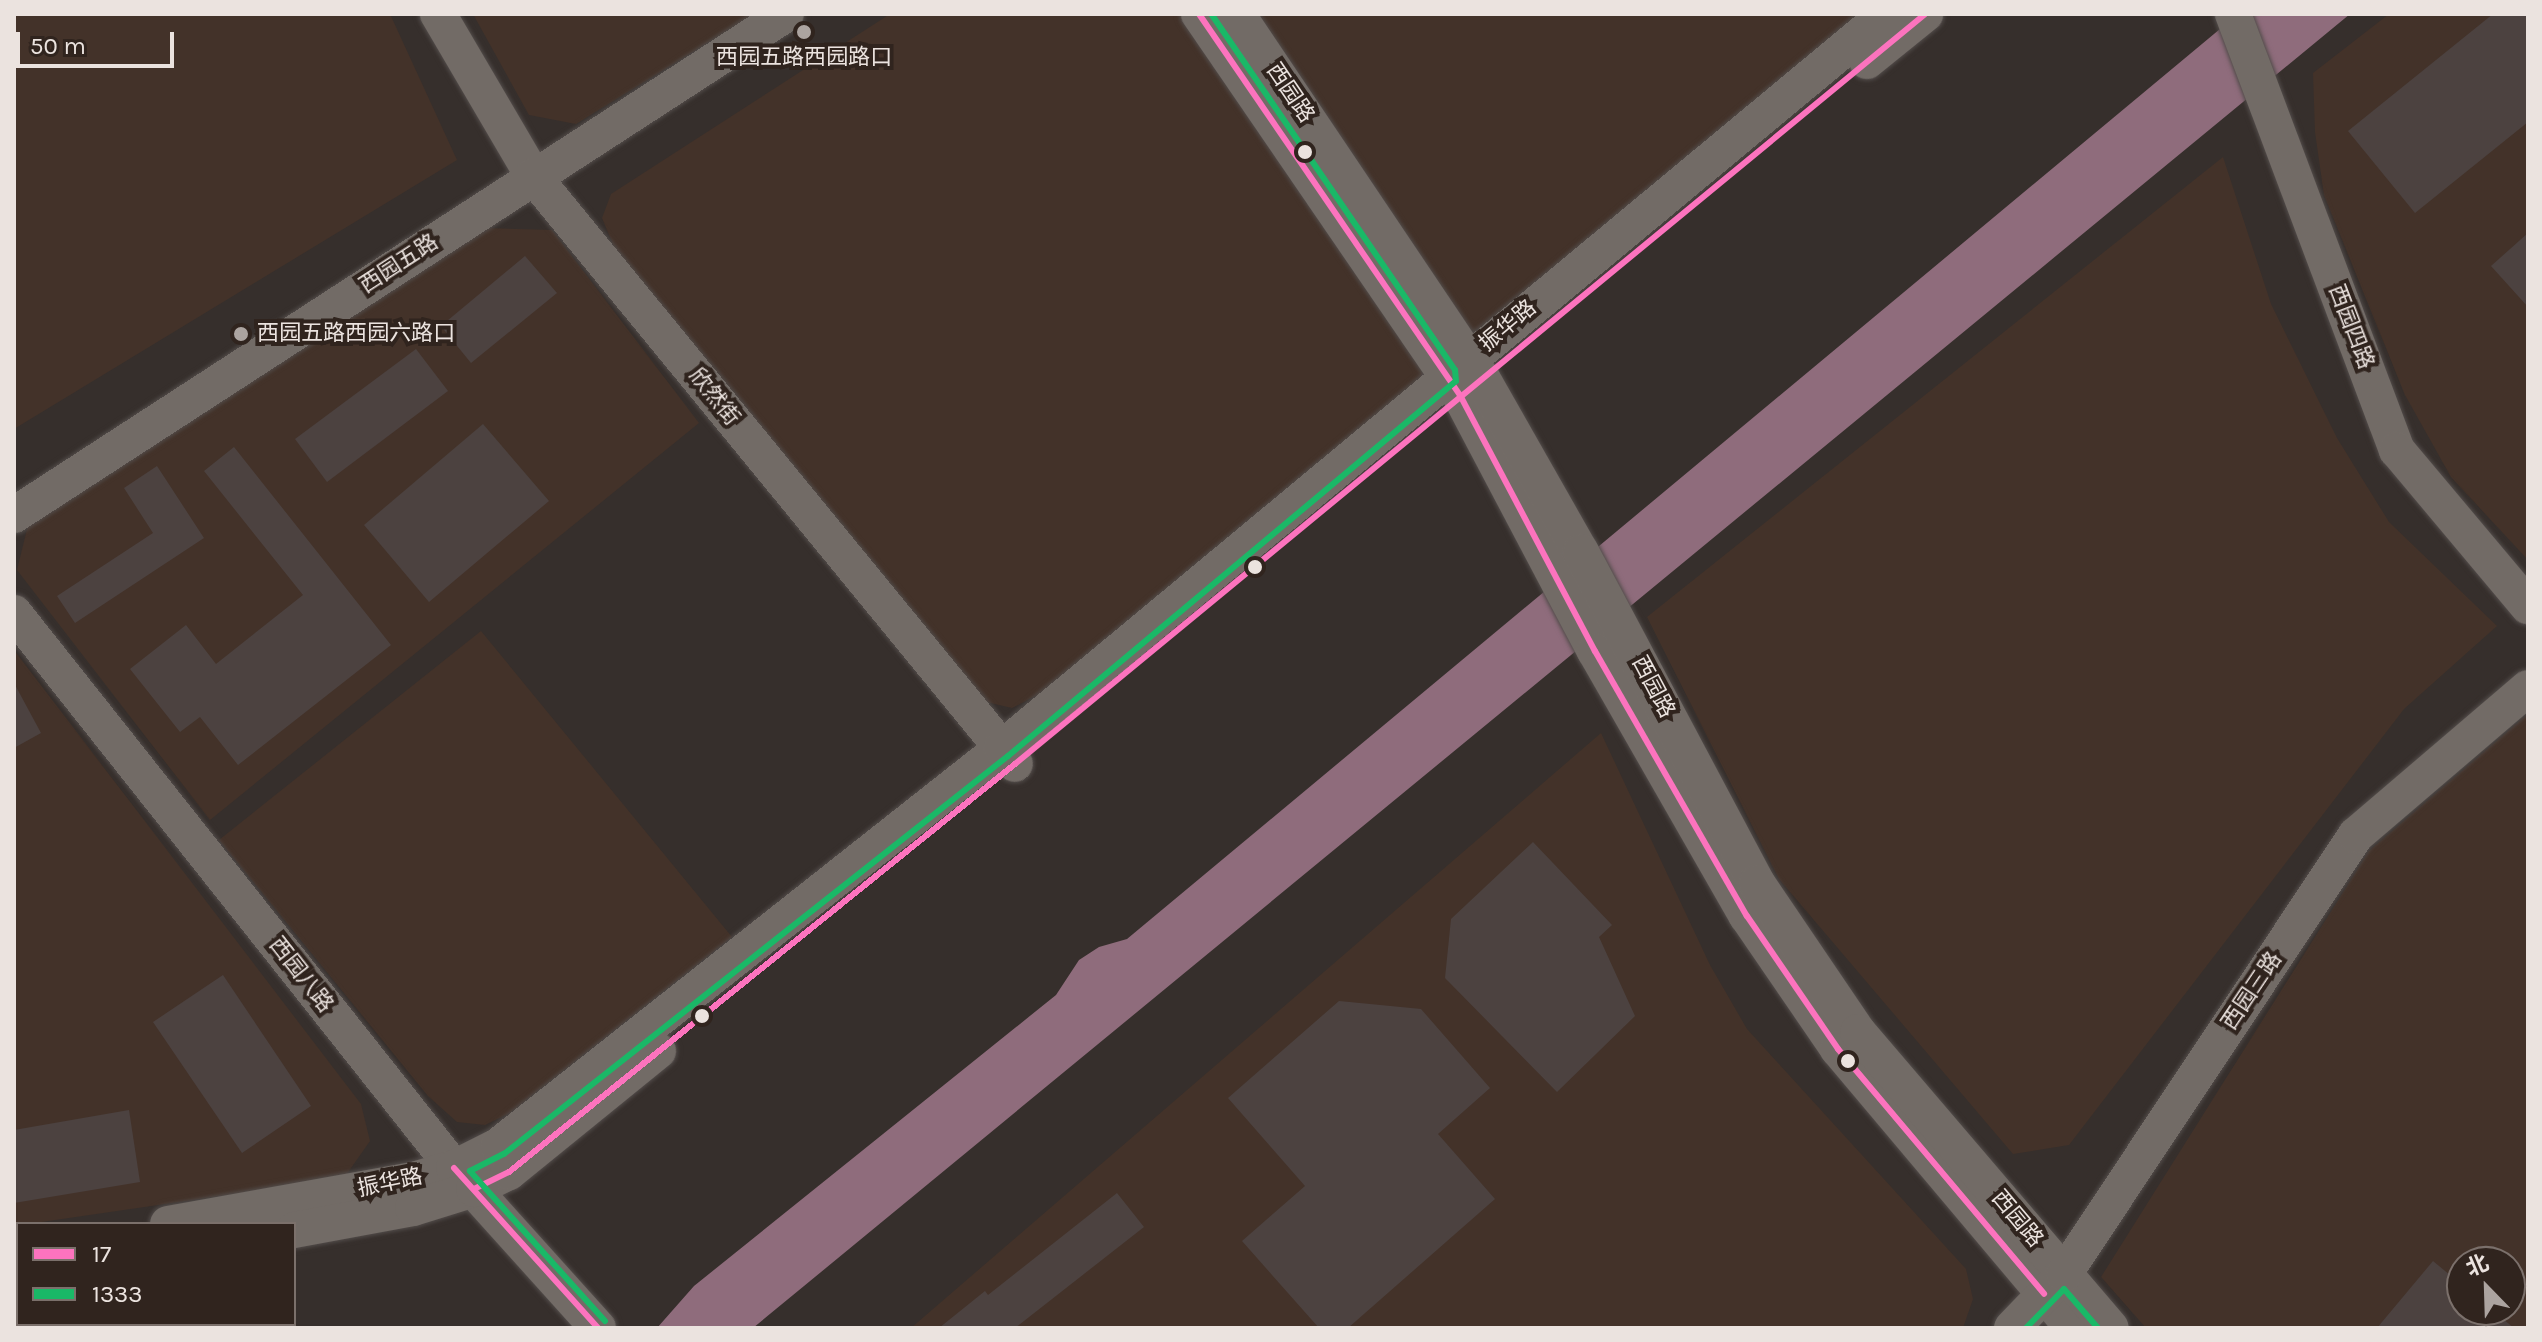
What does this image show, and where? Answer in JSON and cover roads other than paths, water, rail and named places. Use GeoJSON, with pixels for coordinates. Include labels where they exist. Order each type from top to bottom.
{"type":"FeatureCollection","features":[{"type":"Feature","properties":{"kind":"main road","name":"欣然街"},"geometry":{"type":"LineString","coordinates":[[438,14],[533,176],[1008,756]]}},
{"type":"Feature","properties":{"kind":"main road","name":"西园五路"},"geometry":{"type":"LineString","coordinates":[[14,515],[786,14]]}},
{"type":"Feature","properties":{"kind":"main road","name":"西园路"},"geometry":{"type":"LineString","coordinates":[[1199,14],[1465,377]]}},
{"type":"Feature","properties":{"kind":"main road","name":"西园路"},"geometry":{"type":"LineString","coordinates":[[1237,14],[1465,377],[1608,639],[1757,883],[1858,1032],[2054,1284],[2111,1328]]}},
{"type":"Feature","properties":{"kind":"main road","name":"振华路"},"geometry":{"type":"LineString","coordinates":[[179,1222],[417,1179],[464,1178],[509,1172],[1465,377],[1886,14]]}},
{"type":"Feature","properties":{"kind":"main road","name":"振华路"},"geometry":{"type":"LineString","coordinates":[[1465,377],[1925,14]]}},
{"type":"Feature","properties":{"kind":"main road","name":"西园四路"},"geometry":{"type":"LineString","coordinates":[[2233,14],[2397,450],[2528,606]]}},
{"type":"Feature","properties":{"kind":"main road","name":"西园八路"},"geometry":{"type":"LineString","coordinates":[[14,613],[464,1178],[598,1328]]}},
{"type":"Feature","properties":{"kind":"main road","name":"西园三路"},"geometry":{"type":"LineString","coordinates":[[2012,1328],[2054,1284],[2356,835],[2528,688]]}},
{"type":"Feature","properties":{"kind":"main road","name":"振华路"},"geometry":{"type":"LineString","coordinates":[[296,1230],[413,1208],[464,1178]]}},
{"type":"Feature","properties":{"kind":"main road","name":"西园路"},"geometry":{"type":"LineString","coordinates":[[2054,1284],[2073,1328]]}},
{"type":"Feature","properties":{"kind":"place","name":"西园五路西园路口"},"geometry":{"type":"Point","coordinates":[804,32]}},
{"type":"Feature","properties":{"kind":"place","name":"西园五路西园六路口"},"geometry":{"type":"Point","coordinates":[241,334]}}]}
